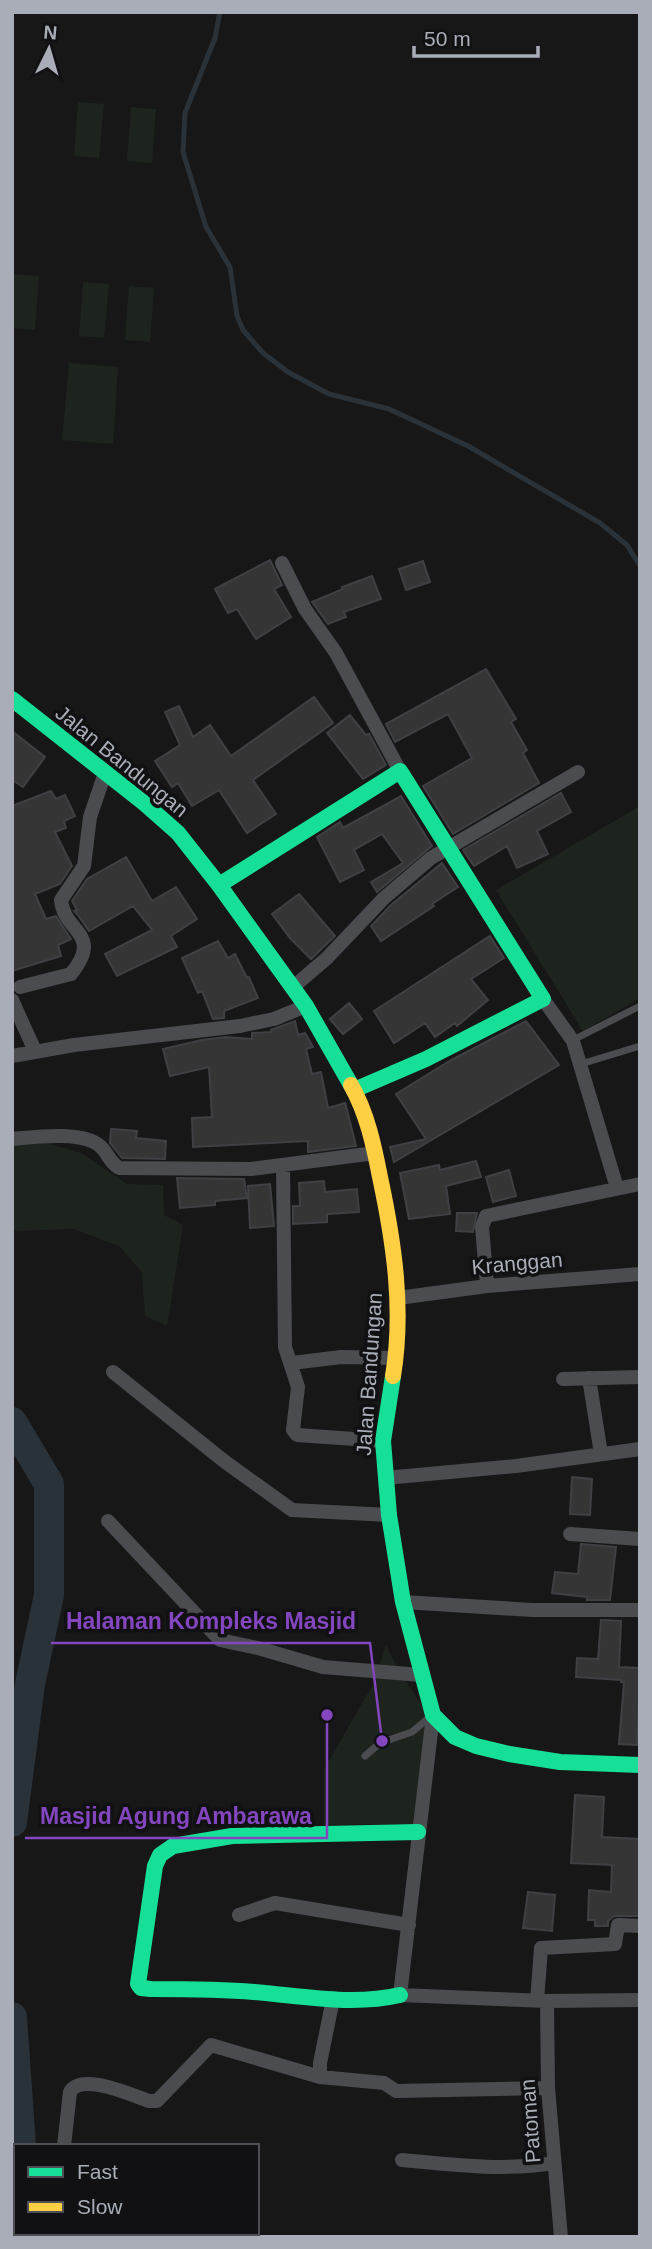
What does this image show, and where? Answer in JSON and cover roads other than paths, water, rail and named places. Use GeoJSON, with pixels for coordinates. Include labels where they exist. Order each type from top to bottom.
{"type":"FeatureCollection","features":[{"type":"Feature","properties":{"kind":"main road","name":"Jalan Bandungan"},"geometry":{"type":"LineString","coordinates":[[12,699],[178,833],[306,1006],[361,1103],[375,1153],[391,1230],[398,1298],[396,1358],[383,1441],[389,1514],[403,1602],[433,1714],[455,1737],[476,1746],[559,1762],[640,1765]]}},
{"type":"Feature","properties":{"kind":"main road"},"geometry":{"type":"LineString","coordinates":[[219,885],[400,771],[446,847],[496,920],[543,999],[422,1061],[354,1090]]}},
{"type":"Feature","properties":{"kind":"main road"},"geometry":{"type":"LineString","coordinates":[[400,1994],[389,1998],[333,1999],[216,1989],[141,1988],[138,1983],[155,1866],[160,1855],[173,1846],[232,1836],[418,1832]]}},
{"type":"Feature","properties":{"kind":"street"},"geometry":{"type":"LineString","coordinates":[[282,563],[305,609],[336,653],[400,771]]}},
{"type":"Feature","properties":{"kind":"street"},"geometry":{"type":"LineString","coordinates":[[292,988],[327,958],[379,903],[446,847],[578,772]]}},
{"type":"Feature","properties":{"kind":"street"},"geometry":{"type":"LineString","coordinates":[[20,987],[71,974],[83,954],[81,934],[62,907],[61,900],[84,866],[90,817],[105,773]]}},
{"type":"Feature","properties":{"kind":"street"},"geometry":{"type":"LineString","coordinates":[[543,999],[573,1041],[617,1188]]}},
{"type":"Feature","properties":{"kind":"street"},"geometry":{"type":"LineString","coordinates":[[12,1000],[34,1051]]}},
{"type":"Feature","properties":{"kind":"street"},"geometry":{"type":"LineString","coordinates":[[12,1056],[240,1026],[274,1019],[306,1006]]}},
{"type":"Feature","properties":{"kind":"street"},"geometry":{"type":"LineString","coordinates":[[12,1139],[53,1136],[87,1140],[101,1146],[107,1158],[120,1168],[251,1169],[375,1153]]}},
{"type":"Feature","properties":{"kind":"street"},"geometry":{"type":"LineString","coordinates":[[283,1166],[285,1347],[298,1387],[293,1430],[297,1435],[383,1441]]}},
{"type":"Feature","properties":{"kind":"street"},"geometry":{"type":"LineString","coordinates":[[487,1286],[482,1227],[486,1216],[640,1184]]}},
{"type":"Feature","properties":{"kind":"street","name":"Kranggan"},"geometry":{"type":"LineString","coordinates":[[398,1298],[487,1286],[640,1275]]}},
{"type":"Feature","properties":{"kind":"street"},"geometry":{"type":"LineString","coordinates":[[292,1363],[341,1357],[396,1358]]}},
{"type":"Feature","properties":{"kind":"street"},"geometry":{"type":"LineString","coordinates":[[113,1372],[224,1461],[292,1510],[389,1514]]}},
{"type":"Feature","properties":{"kind":"street"},"geometry":{"type":"LineString","coordinates":[[563,1379],[640,1377]]}},
{"type":"Feature","properties":{"kind":"street"},"geometry":{"type":"LineString","coordinates":[[589,1378],[601,1454]]}},
{"type":"Feature","properties":{"kind":"street"},"geometry":{"type":"LineString","coordinates":[[385,1478],[640,1449]]}},
{"type":"Feature","properties":{"kind":"street"},"geometry":{"type":"LineString","coordinates":[[108,1521],[220,1640],[323,1667],[421,1675]]}},
{"type":"Feature","properties":{"kind":"street"},"geometry":{"type":"LineString","coordinates":[[570,1534],[640,1539]]}},
{"type":"Feature","properties":{"kind":"street"},"geometry":{"type":"LineString","coordinates":[[403,1602],[532,1610],[640,1610]]}},
{"type":"Feature","properties":{"kind":"street"},"geometry":{"type":"LineString","coordinates":[[433,1714],[400,1994],[542,2001],[640,2000]]}},
{"type":"Feature","properties":{"kind":"street"},"geometry":{"type":"LineString","coordinates":[[239,1915],[275,1903],[409,1925]]}},
{"type":"Feature","properties":{"kind":"street","name":"Patoman"},"geometry":{"type":"LineString","coordinates":[[561,2237],[548,2088],[541,1948],[615,1944],[618,1925],[640,1926]]}},
{"type":"Feature","properties":{"kind":"street"},"geometry":{"type":"LineString","coordinates":[[320,2077],[320,2063],[333,1999]]}},
{"type":"Feature","properties":{"kind":"street"},"geometry":{"type":"LineString","coordinates":[[64,2144],[70,2092],[74,2086],[82,2082],[157,2101],[211,2045],[320,2077],[384,2083],[396,2091],[548,2088]]}},
{"type":"Feature","properties":{"kind":"street"},"geometry":{"type":"LineString","coordinates":[[402,2160],[483,2168],[522,2168],[554,2163]]}},
{"type":"Feature","properties":{"kind":"lane"},"geometry":{"type":"LineString","coordinates":[[573,1041],[640,1006]]}},
{"type":"Feature","properties":{"kind":"lane"},"geometry":{"type":"LineString","coordinates":[[581,1064],[640,1046]]}},
{"type":"Feature","properties":{"kind":"lane"},"geometry":{"type":"LineString","coordinates":[[365,1756],[380,1743],[412,1732],[433,1714]]}},
{"type":"Feature","properties":{"kind":"waterway"},"geometry":{"type":"LineString","coordinates":[[220,12],[215,38],[185,113],[183,152],[206,227],[230,267],[237,316],[243,330],[263,353],[288,372],[329,394],[389,409],[468,446],[600,523],[627,545],[640,566]]}},
{"type":"Feature","properties":{"kind":"waterway"},"geometry":{"type":"LineString","coordinates":[[12,1422],[49,1484],[49,1595],[30,1684],[12,1822]]}},
{"type":"Feature","properties":{"kind":"waterway"},"geometry":{"type":"LineString","coordinates":[[12,2017],[21,2144]]}},
{"type":"Feature","properties":{"kind":"place","name":"Masjid Agung Ambarawa"},"geometry":{"type":"Point","coordinates":[327,1715]}},
{"type":"Feature","properties":{"kind":"place","name":"Halaman Kompleks Masjid"},"geometry":{"type":"Point","coordinates":[382,1741]}}]}
